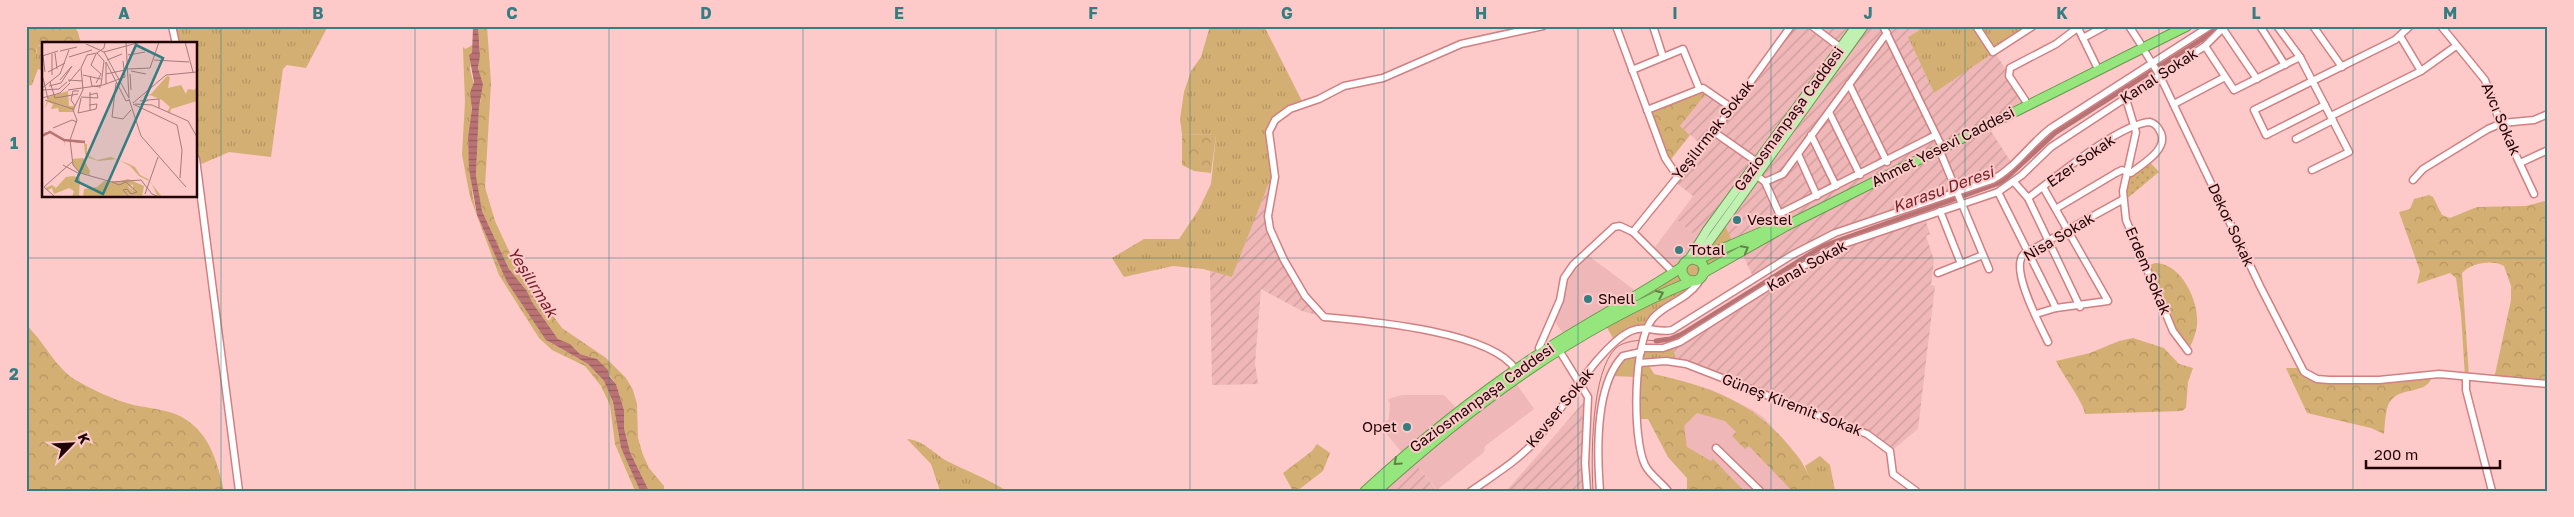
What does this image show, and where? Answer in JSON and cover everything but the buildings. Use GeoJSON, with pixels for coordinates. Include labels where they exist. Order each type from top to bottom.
{"type":"FeatureCollection","features":[{"type":"Feature","properties":{"kind":"highway","name":"Ahmet Yesevi Caddesi"},"geometry":{"type":"LineString","coordinates":[[1689,262],[2141,45],[2173,26]]}},
{"type":"Feature","properties":{"kind":"highway","name":"Ahmet Yesevi Caddesi"},"geometry":{"type":"LineString","coordinates":[[1697,278],[1938,143],[2096,65],[2186,26]]}},
{"type":"Feature","properties":{"kind":"highway","name":"Gaziosmanpaşa Caddesi"},"geometry":{"type":"LineString","coordinates":[[1365,491],[1459,410],[1542,352],[1674,273],[1689,262]]}},
{"type":"Feature","properties":{"kind":"highway"},"geometry":{"type":"LineString","coordinates":[[1689,262],[1702,265],[1697,278],[1683,275],[1689,262]]}},
{"type":"Feature","properties":{"kind":"highway","name":"Gaziosmanpaşa Caddesi"},"geometry":{"type":"LineString","coordinates":[[1377,491],[1464,417],[1559,350],[1621,312],[1697,278]]}},
{"type":"Feature","properties":{"kind":"main road","name":"Gaziosmanpaşa Caddesi"},"geometry":{"type":"LineString","coordinates":[[1689,262],[1757,162],[1856,26]]}},
{"type":"Feature","properties":{"kind":"main road","name":"Gaziosmanpaşa Caddesi"},"geometry":{"type":"LineString","coordinates":[[1689,262],[1756,175],[1864,26]]}},
{"type":"Feature","properties":{"kind":"street"},"geometry":{"type":"LineString","coordinates":[[172,26],[176,42]]}},
{"type":"Feature","properties":{"kind":"street"},"geometry":{"type":"LineString","coordinates":[[1516,370],[1511,362],[1492,352],[1448,335],[1404,325],[1324,317],[1306,296],[1270,229],[1268,216],[1276,177],[1269,132],[1275,120],[1283,113],[1319,99],[1344,86],[1383,78],[1461,44],[1543,26]]}},
{"type":"Feature","properties":{"kind":"street"},"geometry":{"type":"LineString","coordinates":[[1616,26],[1665,158],[1678,177]]}},
{"type":"Feature","properties":{"kind":"street"},"geometry":{"type":"LineString","coordinates":[[1652,26],[1663,57]]}},
{"type":"Feature","properties":{"kind":"street","name":"Yeşilırmak Sokak"},"geometry":{"type":"LineString","coordinates":[[1633,232],[1714,132],[1791,26]]}},
{"type":"Feature","properties":{"kind":"street"},"geometry":{"type":"LineString","coordinates":[[1812,26],[1840,48]]}},
{"type":"Feature","properties":{"kind":"street"},"geometry":{"type":"LineString","coordinates":[[1883,26],[1938,143],[1989,269]]}},
{"type":"Feature","properties":{"kind":"street"},"geometry":{"type":"LineString","coordinates":[[1976,26],[1993,52],[2033,26]]}},
{"type":"Feature","properties":{"kind":"street"},"geometry":{"type":"LineString","coordinates":[[2082,38],[2105,26]]}},
{"type":"Feature","properties":{"kind":"street","name":"Dekor Sokak"},"geometry":{"type":"LineString","coordinates":[[2129,26],[2160,76],[2260,286],[2304,372],[2317,379],[2328,380],[2378,380],[2439,374],[2466,377]]}},
{"type":"Feature","properties":{"kind":"street"},"geometry":{"type":"LineString","coordinates":[[1646,331],[1664,332],[1676,328],[1817,242],[1855,226],[1998,177],[2051,128],[2152,63],[2196,38],[2210,26]]}},
{"type":"Feature","properties":{"kind":"street"},"geometry":{"type":"LineString","coordinates":[[2260,26],[2285,65]]}},
{"type":"Feature","properties":{"kind":"street"},"geometry":{"type":"LineString","coordinates":[[2277,26],[2300,57],[2349,152],[2312,170]]}},
{"type":"Feature","properties":{"kind":"street"},"geometry":{"type":"LineString","coordinates":[[2313,26],[2342,67]]}},
{"type":"Feature","properties":{"kind":"street"},"geometry":{"type":"LineString","coordinates":[[2325,105],[2266,134],[2254,110],[2313,82],[2400,36],[2410,26]]}},
{"type":"Feature","properties":{"kind":"street","name":"Avcı Sokak"},"geometry":{"type":"LineString","coordinates":[[2441,26],[2485,80],[2534,194]]}},
{"type":"Feature","properties":{"kind":"street"},"geometry":{"type":"LineString","coordinates":[[2025,100],[2009,76],[2010,68],[2056,44],[2079,27],[2082,38],[2096,65]]}},
{"type":"Feature","properties":{"kind":"street"},"geometry":{"type":"LineString","coordinates":[[2224,27],[2257,79]]}},
{"type":"Feature","properties":{"kind":"street","name":"Kanal Sokak"},"geometry":{"type":"LineString","coordinates":[[1642,348],[1663,348],[1675,344],[1791,272],[1838,246],[1998,192],[2014,182],[2051,147],[2205,46],[2224,27]]}},
{"type":"Feature","properties":{"kind":"street"},"geometry":{"type":"LineString","coordinates":[[1764,182],[1783,174],[1887,33]]}},
{"type":"Feature","properties":{"kind":"street"},"geometry":{"type":"LineString","coordinates":[[2400,36],[2421,71]]}},
{"type":"Feature","properties":{"kind":"street"},"geometry":{"type":"LineString","coordinates":[[2205,46],[2234,90],[2300,57]]}},
{"type":"Feature","properties":{"kind":"street"},"geometry":{"type":"LineString","coordinates":[[2296,139],[2421,71],[2456,46]]}},
{"type":"Feature","properties":{"kind":"street"},"geometry":{"type":"LineString","coordinates":[[1632,70],[1683,49],[1699,88]]}},
{"type":"Feature","properties":{"kind":"street"},"geometry":{"type":"LineString","coordinates":[[2174,104],[2225,77]]}},
{"type":"Feature","properties":{"kind":"street"},"geometry":{"type":"LineString","coordinates":[[1849,84],[1887,162]]}},
{"type":"Feature","properties":{"kind":"street"},"geometry":{"type":"LineString","coordinates":[[1647,110],[1699,88],[1709,90],[1732,108]]}},
{"type":"Feature","properties":{"kind":"street","name":"Erdem Sokak"},"geometry":{"type":"LineString","coordinates":[[2126,99],[2136,125],[2136,136],[2126,172],[2122,200],[2132,238],[2177,338],[2188,351]]}},
{"type":"Feature","properties":{"kind":"street"},"geometry":{"type":"LineString","coordinates":[[1829,112],[1860,175]]}},
{"type":"Feature","properties":{"kind":"street"},"geometry":{"type":"LineString","coordinates":[[2413,180],[2431,164],[2502,123],[2534,120],[2548,114]]}},
{"type":"Feature","properties":{"kind":"street"},"geometry":{"type":"LineString","coordinates":[[2056,208],[2116,173],[2130,173],[2156,152],[2162,143],[2162,137],[2156,124],[2150,122],[2136,125]]}},
{"type":"Feature","properties":{"kind":"street","name":"Ezer Sokak"},"geometry":{"type":"LineString","coordinates":[[2028,198],[2070,165],[2136,125]]}},
{"type":"Feature","properties":{"kind":"street"},"geometry":{"type":"LineString","coordinates":[[1714,132],[1757,162]]}},
{"type":"Feature","properties":{"kind":"street"},"geometry":{"type":"LineString","coordinates":[[1812,135],[1836,186]]}},
{"type":"Feature","properties":{"kind":"street"},"geometry":{"type":"LineString","coordinates":[[1756,175],[1764,182],[1781,218],[1836,186],[1887,162],[1938,143]]}},
{"type":"Feature","properties":{"kind":"street"},"geometry":{"type":"LineString","coordinates":[[2520,164],[2548,150]]}},
{"type":"Feature","properties":{"kind":"street"},"geometry":{"type":"LineString","coordinates":[[1798,154],[1817,196]]}},
{"type":"Feature","properties":{"kind":"street"},"geometry":{"type":"LineString","coordinates":[[198,174],[240,491]]}},
{"type":"Feature","properties":{"kind":"street"},"geometry":{"type":"LineString","coordinates":[[2014,182],[2028,198],[2080,307]]}},
{"type":"Feature","properties":{"kind":"street"},"geometry":{"type":"LineString","coordinates":[[2036,314],[2056,308],[2080,307],[2108,301],[2043,187]]}},
{"type":"Feature","properties":{"kind":"street"},"geometry":{"type":"LineString","coordinates":[[1998,192],[2056,308]]}},
{"type":"Feature","properties":{"kind":"street","name":"Nisa Sokak"},"geometry":{"type":"LineString","coordinates":[[2048,342],[2018,266],[2020,259],[2028,252],[2122,200]]}},
{"type":"Feature","properties":{"kind":"street"},"geometry":{"type":"LineString","coordinates":[[1940,211],[1962,264]]}},
{"type":"Feature","properties":{"kind":"street"},"geometry":{"type":"LineString","coordinates":[[1542,352],[1539,348],[1560,300],[1562,282],[1568,272],[1614,226],[1620,226],[1633,232],[1674,273]]}},
{"type":"Feature","properties":{"kind":"street"},"geometry":{"type":"LineString","coordinates":[[1938,273],[1983,255]]}},
{"type":"Feature","properties":{"kind":"street"},"geometry":{"type":"LineString","coordinates":[[1668,491],[1650,472],[1643,460],[1636,396],[1639,362],[1646,331],[1656,314],[1691,294],[1698,283],[1697,278]]}},
{"type":"Feature","properties":{"kind":"street","name":"Kevser Sokak"},"geometry":{"type":"LineString","coordinates":[[1471,491],[1525,452],[1616,342],[1630,332],[1646,331]]}},
{"type":"Feature","properties":{"kind":"street"},"geometry":{"type":"LineString","coordinates":[[1600,491],[1600,430],[1606,388],[1623,356],[1642,348]]}},
{"type":"Feature","properties":{"kind":"street"},"geometry":{"type":"LineString","coordinates":[[1559,350],[1581,383],[1589,402],[1585,463],[1587,491]]}},
{"type":"Feature","properties":{"kind":"street","name":"Güneş Kiremit Sokak"},"geometry":{"type":"LineString","coordinates":[[1639,362],[1666,361],[1686,364],[1867,434],[1890,451],[1893,474],[1916,491]]}},
{"type":"Feature","properties":{"kind":"street"},"geometry":{"type":"LineString","coordinates":[[2492,491],[2466,390],[2466,377],[2548,384]]}},
{"type":"Feature","properties":{"kind":"street"},"geometry":{"type":"LineString","coordinates":[[1716,448],[1760,491]]}},
{"type":"Feature","properties":{"kind":"shaded area"},"geometry":{"type":"Polygon","coordinates":[[[478,26],[480,56],[478,68],[483,84],[479,107],[476,176],[482,211],[509,269],[527,291],[532,302],[558,339],[570,344],[580,354],[597,359],[608,370],[609,376],[616,384],[624,410],[624,428],[630,452],[649,491],[640,491],[621,448],[613,402],[604,381],[588,364],[546,340],[507,282],[477,215],[469,169],[468,138],[472,108],[470,93],[474,82],[469,55],[472,53],[473,27],[478,26]]]}},
{"type":"Feature","properties":{"kind":"shaded area"},"geometry":{"type":"Polygon","coordinates":[[[1791,26],[1926,26],[1908,37],[1934,93],[1994,51],[2028,105],[1987,125],[2013,165],[1998,177],[1835,233],[1754,279],[1741,251],[1696,260],[1701,240],[1676,219],[1693,196],[1674,181],[1703,146],[1680,126],[1709,90],[1731,108],[1791,26]]]}},
{"type":"Feature","properties":{"kind":"shaded area"},"geometry":{"type":"Polygon","coordinates":[[[1269,183],[1275,185],[1268,222],[1305,296],[1324,317],[1302,311],[1261,289],[1255,363],[1258,384],[1212,385],[1210,271],[1232,277],[1269,183]]]}},
{"type":"Feature","properties":{"kind":"shaded area"},"geometry":{"type":"Polygon","coordinates":[[[1924,216],[1930,234],[1926,236],[1934,260],[1931,285],[1935,286],[1918,429],[1890,452],[1873,437],[1677,362],[1672,345],[1826,252],[1924,216]]]}},
{"type":"Feature","properties":{"kind":"shaded area"},"geometry":{"type":"Polygon","coordinates":[[[1676,219],[1701,240],[1682,267],[1674,273],[1652,251],[1676,219]]]}},
{"type":"Feature","properties":{"kind":"shaded area"},"geometry":{"type":"Polygon","coordinates":[[[1586,254],[1633,289],[1636,296],[1566,337],[1552,318],[1562,282],[1586,254]]]}},
{"type":"Feature","properties":{"kind":"shaded area"},"geometry":{"type":"Polygon","coordinates":[[[1647,362],[1654,374],[1712,390],[1753,410],[1764,418],[1801,460],[1814,491],[1687,491],[1687,478],[1668,457],[1653,426],[1648,419],[1638,419],[1647,362]]]}},
{"type":"Feature","properties":{"kind":"shaded area"},"geometry":{"type":"Polygon","coordinates":[[[1514,380],[1534,409],[1485,446],[1484,452],[1437,490],[1412,459],[1514,380]]]}},
{"type":"Feature","properties":{"kind":"shaded area"},"geometry":{"type":"Polygon","coordinates":[[[1402,395],[1444,395],[1459,411],[1404,455],[1380,426],[1389,419],[1390,404],[1388,399],[1402,395]]]}},
{"type":"Feature","properties":{"kind":"shaded area"},"geometry":{"type":"Polygon","coordinates":[[[1588,397],[1587,491],[1506,491],[1538,455],[1588,397]]]}},
{"type":"Feature","properties":{"kind":"shaded area"},"geometry":{"type":"Polygon","coordinates":[[[1412,459],[1437,491],[1377,491],[1412,459]]]}},
{"type":"Feature","properties":{"kind":"green space"},"geometry":{"type":"Polygon","coordinates":[[[26,26],[74,26],[80,42],[42,42],[42,45],[37,46],[36,57],[26,65],[26,26]]]}},
{"type":"Feature","properties":{"kind":"green space"},"geometry":{"type":"Polygon","coordinates":[[[172,26],[328,26],[306,68],[287,65],[283,69],[271,157],[229,152],[198,166],[198,42],[176,42],[172,26]]]}},
{"type":"Feature","properties":{"kind":"green space"},"geometry":{"type":"Polygon","coordinates":[[[478,26],[487,26],[491,83],[485,187],[495,221],[515,264],[562,328],[606,358],[626,378],[633,390],[637,404],[638,438],[643,455],[649,468],[664,486],[664,491],[649,491],[630,452],[624,428],[624,410],[616,384],[597,359],[580,354],[573,347],[558,339],[532,302],[527,291],[509,269],[482,211],[476,178],[479,105],[481,100],[479,95],[483,84],[478,68],[480,51],[478,26]]]}},
{"type":"Feature","properties":{"kind":"green space"},"geometry":{"type":"Polygon","coordinates":[[[1210,26],[1264,26],[1304,105],[1290,109],[1270,128],[1275,185],[1269,183],[1232,277],[1203,269],[1173,266],[1124,277],[1112,258],[1144,239],[1179,239],[1199,209],[1211,184],[1216,135],[1182,134],[1180,119],[1184,92],[1191,71],[1201,57],[1210,26]]]}},
{"type":"Feature","properties":{"kind":"green space"},"geometry":{"type":"Polygon","coordinates":[[[1926,26],[2033,26],[1934,93],[1908,37],[1926,26]]]}},
{"type":"Feature","properties":{"kind":"green space"},"geometry":{"type":"Polygon","coordinates":[[[42,45],[42,70],[38,69],[32,85],[26,86],[26,65],[37,53],[37,46],[42,45]]]}},
{"type":"Feature","properties":{"kind":"green space"},"geometry":{"type":"Polygon","coordinates":[[[473,45],[470,69],[474,85],[468,146],[473,197],[470,197],[462,155],[465,101],[463,47],[465,49],[473,45]]]}},
{"type":"Feature","properties":{"kind":"green space"},"geometry":{"type":"Polygon","coordinates":[[[1697,89],[1709,90],[1680,126],[1690,135],[1668,163],[1647,110],[1697,89]]]}},
{"type":"Feature","properties":{"kind":"green space"},"geometry":{"type":"Polygon","coordinates":[[[1182,134],[1216,135],[1211,173],[1194,171],[1182,165],[1182,134]]]}},
{"type":"Feature","properties":{"kind":"green space"},"geometry":{"type":"Polygon","coordinates":[[[2148,160],[2159,172],[2123,202],[2123,194],[2127,182],[2137,169],[2148,160]]]}},
{"type":"Feature","properties":{"kind":"green space"},"geometry":{"type":"Polygon","coordinates":[[[2429,195],[2433,197],[2442,215],[2450,218],[2477,207],[2526,206],[2548,200],[2548,384],[2494,379],[2511,300],[2511,286],[2504,266],[2494,263],[2482,263],[2462,273],[2469,377],[2465,377],[2461,314],[2456,278],[2450,273],[2417,284],[2420,271],[2399,212],[2410,209],[2414,199],[2429,195]]]}},
{"type":"Feature","properties":{"kind":"green space"},"geometry":{"type":"Polygon","coordinates":[[[470,197],[473,197],[477,215],[507,281],[549,342],[588,364],[604,381],[613,402],[621,448],[640,491],[635,491],[615,444],[610,405],[601,386],[585,366],[552,350],[539,338],[499,275],[470,197]]]}},
{"type":"Feature","properties":{"kind":"green space"},"geometry":{"type":"Polygon","coordinates":[[[1723,221],[1733,243],[1762,239],[1702,275],[1697,280],[1698,283],[1664,309],[1647,328],[1641,328],[1615,342],[1604,322],[1637,304],[1634,297],[1692,259],[1723,221]]]}},
{"type":"Feature","properties":{"kind":"green space"},"geometry":{"type":"Polygon","coordinates":[[[2155,263],[2173,269],[2187,285],[2192,295],[2197,325],[2188,351],[2181,344],[2145,267],[2155,263]]]}},
{"type":"Feature","properties":{"kind":"green space"},"geometry":{"type":"Polygon","coordinates":[[[26,325],[67,374],[74,379],[123,402],[175,414],[188,421],[208,443],[219,471],[224,491],[26,491],[26,325]]]}},
{"type":"Feature","properties":{"kind":"green space"},"geometry":{"type":"Polygon","coordinates":[[[2133,338],[2164,348],[2179,364],[2193,368],[2188,382],[2186,408],[2182,411],[2085,414],[2081,403],[2056,361],[2090,353],[2119,341],[2133,338]]]}},
{"type":"Feature","properties":{"kind":"green space"},"geometry":{"type":"Polygon","coordinates":[[[1672,345],[1677,362],[1639,363],[1637,377],[1611,376],[1617,366],[1629,354],[1643,348],[1672,345]]]}},
{"type":"Feature","properties":{"kind":"green space"},"geometry":{"type":"Polygon","coordinates":[[[1647,362],[1654,374],[1709,390],[1742,405],[1757,415],[1795,453],[1803,464],[1814,491],[1792,491],[1749,446],[1745,449],[1732,436],[1736,432],[1725,421],[1697,413],[1684,426],[1687,447],[1711,461],[1713,459],[1744,491],[1687,490],[1687,478],[1668,457],[1648,419],[1638,419],[1639,363],[1647,362]]]}},
{"type":"Feature","properties":{"kind":"green space"},"geometry":{"type":"Polygon","coordinates":[[[2286,368],[2302,368],[2317,379],[2432,375],[2430,381],[2425,386],[2400,394],[2389,403],[2384,434],[2371,428],[2307,413],[2286,368]]]}},
{"type":"Feature","properties":{"kind":"green space"},"geometry":{"type":"Polygon","coordinates":[[[907,439],[923,444],[947,461],[1007,491],[940,491],[931,464],[907,439]]]}},
{"type":"Feature","properties":{"kind":"green space"},"geometry":{"type":"Polygon","coordinates":[[[1317,444],[1330,453],[1323,471],[1297,491],[1293,491],[1283,473],[1312,451],[1317,444]]]}},
{"type":"Feature","properties":{"kind":"green space"},"geometry":{"type":"Polygon","coordinates":[[[1820,456],[1830,465],[1835,491],[1814,491],[1805,466],[1820,456]]]}},
{"type":"Feature","properties":{"kind":"waterway","name":"Karasu Deresi"},"geometry":{"type":"LineString","coordinates":[[1656,341],[1670,339],[1682,334],[1823,246],[2002,182],[2055,133],[2201,40],[2217,26]]}},
{"type":"Feature","properties":{"kind":"waterway"},"geometry":{"type":"LineString","coordinates":[[1593,491],[1594,416],[1602,375],[1608,359],[1616,348],[1625,343],[1642,340]]}},
{"type":"Feature","properties":{"kind":"waterway"},"geometry":{"type":"LineString","coordinates":[[1646,340],[1656,341]]}},
{"type":"Feature","properties":{"kind":"place","name":"Vestel"},"geometry":{"type":"Point","coordinates":[1737,220]}},
{"type":"Feature","properties":{"kind":"place","name":"Total"},"geometry":{"type":"Point","coordinates":[1679,250]}},
{"type":"Feature","properties":{"kind":"place","name":"Shell"},"geometry":{"type":"Point","coordinates":[1588,299]}},
{"type":"Feature","properties":{"kind":"place","name":"Opet"},"geometry":{"type":"Point","coordinates":[1407,427]}},
{"type":"Feature","properties":{"kind":"water label","name":"Yeşilırmak"},"geometry":{"type":"Point","coordinates":[533,282]}}]}
